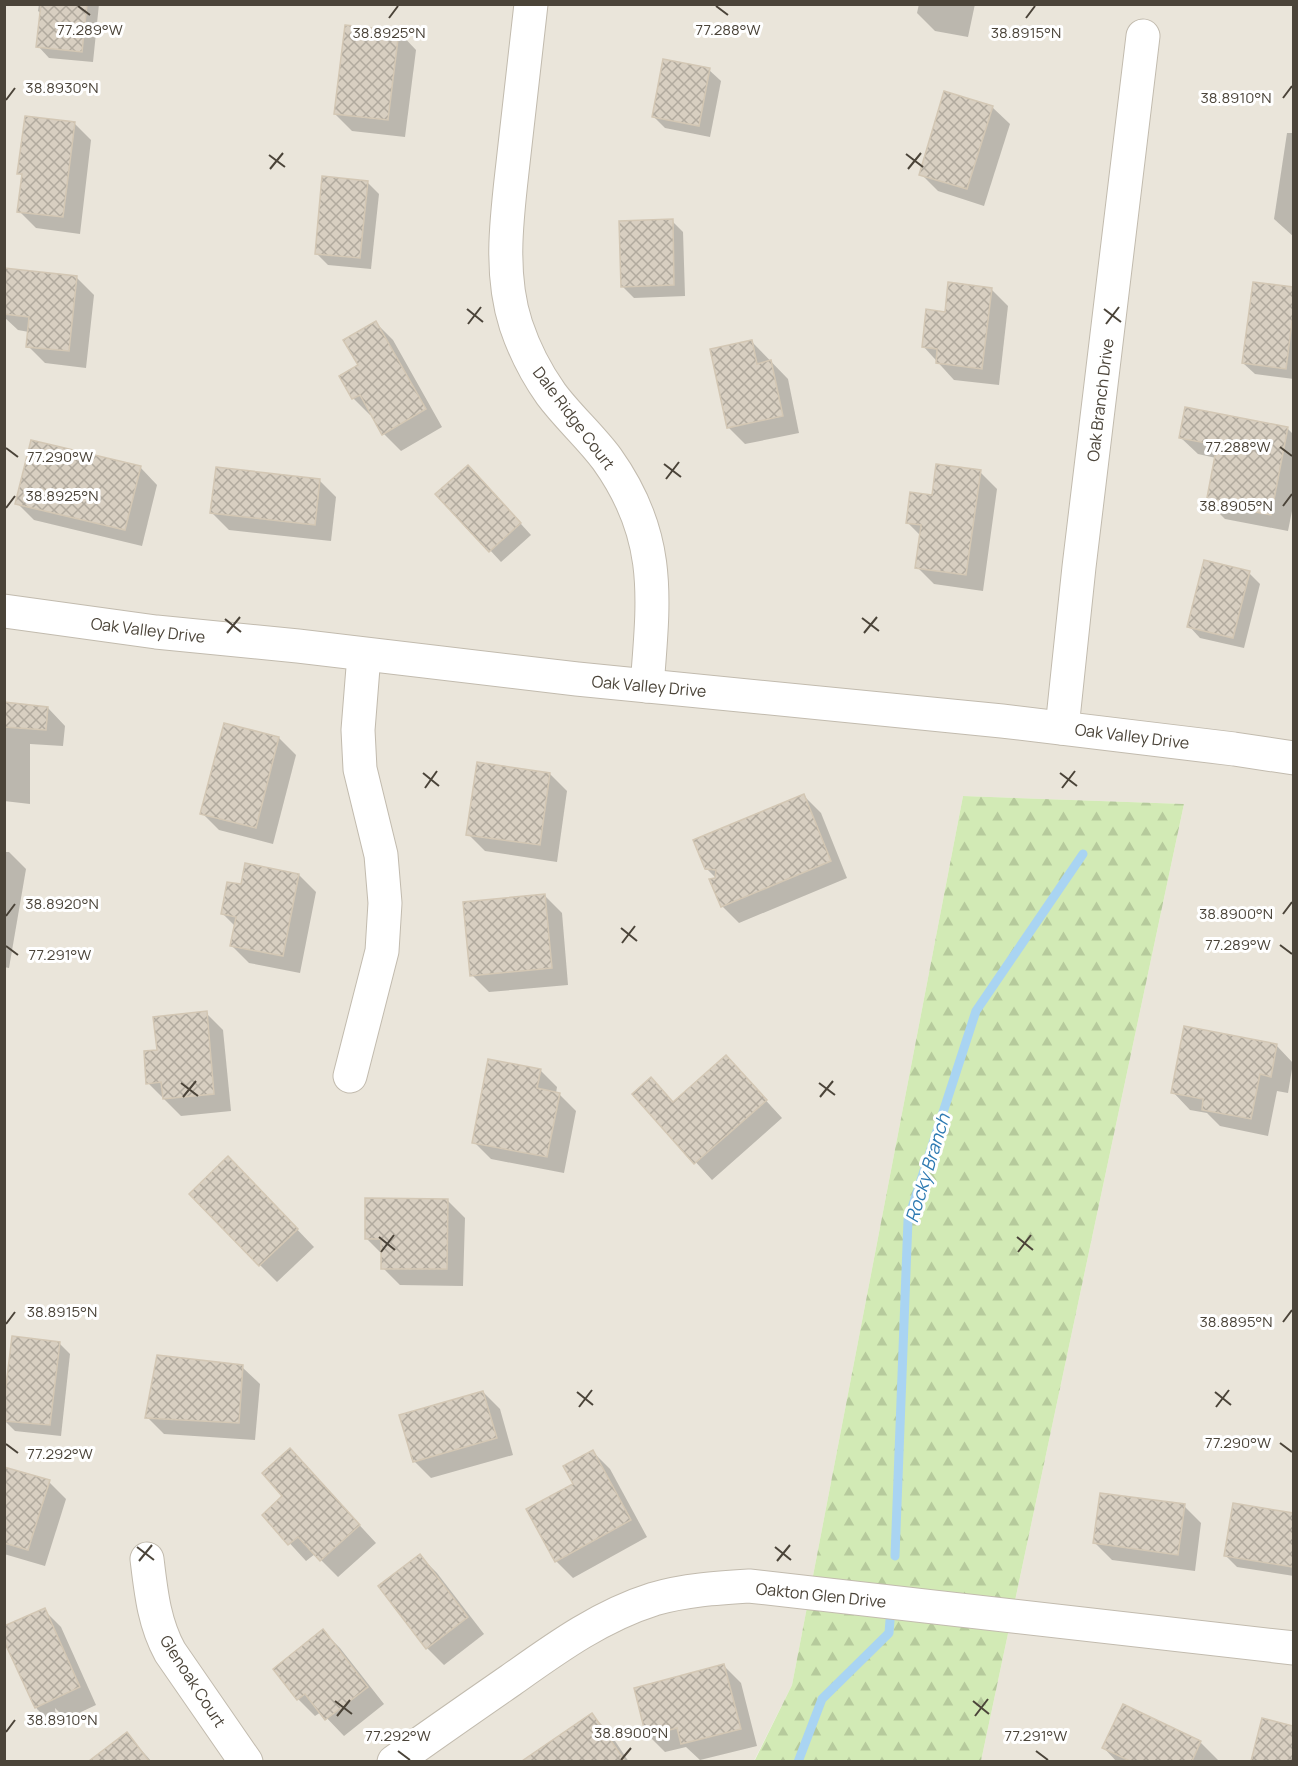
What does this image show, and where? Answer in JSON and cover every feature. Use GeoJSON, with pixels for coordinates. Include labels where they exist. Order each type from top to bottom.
{"type":"FeatureCollection","features":[{"type":"Feature","properties":{"kind":"street","name":"Dale Ridge Court"},"geometry":{"type":"LineString","coordinates":[[531,4],[506,234],[507,282],[516,324],[531,361],[551,394],[607,459],[631,499],[646,539],[652,578],[647,686]]}},
{"type":"Feature","properties":{"kind":"street","name":"Oak Branch Drive"},"geometry":{"type":"LineString","coordinates":[[1062,728],[1079,567],[1143,36]]}},
{"type":"Feature","properties":{"kind":"street","name":"Oak Valley Drive"},"geometry":{"type":"LineString","coordinates":[[4,611],[156,632],[577,680],[1062,728],[1293,758]]}},
{"type":"Feature","properties":{"kind":"street"},"geometry":{"type":"LineString","coordinates":[[350,1076],[382,951],[385,903],[381,855],[360,769],[358,730],[363,655]]}},
{"type":"Feature","properties":{"kind":"street","name":"Glenoak Court"},"geometry":{"type":"LineString","coordinates":[[147,1559],[153,1608],[162,1637],[246,1761]]}},
{"type":"Feature","properties":{"kind":"street","name":"Oakton Glen Drive"},"geometry":{"type":"LineString","coordinates":[[394,1761],[594,1624],[621,1611],[656,1599],[702,1589],[749,1586],[1293,1648]]}},
{"type":"Feature","properties":{"kind":"shaded area"},"geometry":{"type":"Polygon","coordinates":[[[5,5],[1293,5],[1293,1761],[981,1761],[1184,804],[963,796],[792,1685],[754,1761],[5,1762],[5,5]]]}},
{"type":"Feature","properties":{"kind":"green space"},"geometry":{"type":"Polygon","coordinates":[[[963,796],[1184,804],[981,1761],[754,1762],[792,1685],[963,796]]]}},
{"type":"Feature","properties":{"kind":"building"},"geometry":{"type":"Polygon","coordinates":[[[41,4],[87,4],[82,52],[36,47],[41,4]]]}},
{"type":"Feature","properties":{"kind":"building"},"geometry":{"type":"Polygon","coordinates":[[[345,25],[399,31],[388,120],[334,114],[345,25]]]}},
{"type":"Feature","properties":{"kind":"building"},"geometry":{"type":"Polygon","coordinates":[[[663,59],[710,68],[699,126],[652,117],[663,59]]]}},
{"type":"Feature","properties":{"kind":"building"},"geometry":{"type":"Polygon","coordinates":[[[944,91],[993,106],[967,189],[919,175],[944,91]]]}},
{"type":"Feature","properties":{"kind":"building"},"geometry":{"type":"Polygon","coordinates":[[[25,116],[75,122],[63,217],[17,212],[22,174],[17,174],[25,116]]]}},
{"type":"Feature","properties":{"kind":"building"},"geometry":{"type":"Polygon","coordinates":[[[322,176],[368,181],[360,258],[315,254],[322,176]]]}},
{"type":"Feature","properties":{"kind":"building"},"geometry":{"type":"Polygon","coordinates":[[[673,219],[674,285],[621,287],[619,221],[673,219]]]}},
{"type":"Feature","properties":{"kind":"building"},"geometry":{"type":"Polygon","coordinates":[[[4,268],[77,276],[69,351],[26,347],[29,317],[4,314],[4,268]]]}},
{"type":"Feature","properties":{"kind":"building"},"geometry":{"type":"Polygon","coordinates":[[[948,282],[992,288],[982,369],[936,363],[937,349],[922,347],[926,309],[945,312],[948,282]]]}},
{"type":"Feature","properties":{"kind":"building"},"geometry":{"type":"Polygon","coordinates":[[[1253,282],[1293,287],[1293,314],[1286,369],[1242,363],[1253,282]]]}},
{"type":"Feature","properties":{"kind":"building"},"geometry":{"type":"Polygon","coordinates":[[[376,321],[426,409],[382,435],[360,395],[352,399],[339,376],[358,365],[343,340],[376,321]]]}},
{"type":"Feature","properties":{"kind":"building"},"geometry":{"type":"Polygon","coordinates":[[[752,340],[757,364],[771,360],[783,416],[727,428],[710,349],[752,340]]]}},
{"type":"Feature","properties":{"kind":"building"},"geometry":{"type":"Polygon","coordinates":[[[1185,407],[1288,427],[1271,515],[1206,503],[1217,445],[1179,438],[1185,407]]]}},
{"type":"Feature","properties":{"kind":"building"},"geometry":{"type":"Polygon","coordinates":[[[31,440],[141,466],[125,530],[15,504],[31,440]]]}},
{"type":"Feature","properties":{"kind":"building"},"geometry":{"type":"Polygon","coordinates":[[[936,464],[981,470],[966,575],[915,568],[921,525],[906,523],[910,492],[932,495],[936,464]]]}},
{"type":"Feature","properties":{"kind":"building"},"geometry":{"type":"Polygon","coordinates":[[[468,465],[521,523],[489,552],[435,494],[468,465]]]}},
{"type":"Feature","properties":{"kind":"building"},"geometry":{"type":"Polygon","coordinates":[[[216,467],[320,479],[315,525],[210,513],[216,467]]]}},
{"type":"Feature","properties":{"kind":"building"},"geometry":{"type":"Polygon","coordinates":[[[1204,560],[1250,571],[1233,638],[1187,627],[1204,560]]]}},
{"type":"Feature","properties":{"kind":"building"},"geometry":{"type":"Polygon","coordinates":[[[4,702],[48,707],[46,730],[4,727],[4,702]]]}},
{"type":"Feature","properties":{"kind":"building"},"geometry":{"type":"Polygon","coordinates":[[[224,723],[279,737],[256,828],[200,814],[224,723]]]}},
{"type":"Feature","properties":{"kind":"building"},"geometry":{"type":"Polygon","coordinates":[[[477,762],[550,773],[540,845],[466,835],[477,762]]]}},
{"type":"Feature","properties":{"kind":"building"},"geometry":{"type":"Polygon","coordinates":[[[804,794],[831,861],[721,907],[709,879],[715,878],[716,870],[705,869],[693,840],[804,794]]]}},
{"type":"Feature","properties":{"kind":"building"},"geometry":{"type":"Polygon","coordinates":[[[245,863],[299,874],[283,956],[230,946],[236,917],[221,914],[227,882],[241,884],[245,863]]]}},
{"type":"Feature","properties":{"kind":"building"},"geometry":{"type":"Polygon","coordinates":[[[545,894],[552,968],[470,976],[463,902],[545,894]]]}},
{"type":"Feature","properties":{"kind":"building"},"geometry":{"type":"Polygon","coordinates":[[[207,1011],[214,1094],[163,1099],[161,1082],[146,1084],[144,1051],[157,1050],[153,1017],[207,1011]]]}},
{"type":"Feature","properties":{"kind":"building"},"geometry":{"type":"Polygon","coordinates":[[[1184,1026],[1277,1044],[1271,1077],[1260,1074],[1251,1119],[1202,1110],[1203,1099],[1171,1093],[1184,1026]]]}},
{"type":"Feature","properties":{"kind":"building"},"geometry":{"type":"Polygon","coordinates":[[[726,1055],[767,1100],[694,1164],[632,1094],[651,1077],[673,1102],[726,1055]]]}},
{"type":"Feature","properties":{"kind":"building"},"geometry":{"type":"Polygon","coordinates":[[[488,1059],[541,1069],[537,1088],[560,1093],[547,1157],[472,1143],[488,1059]]]}},
{"type":"Feature","properties":{"kind":"building"},"geometry":{"type":"Polygon","coordinates":[[[228,1156],[298,1229],[259,1266],[189,1194],[228,1156]]]}},
{"type":"Feature","properties":{"kind":"building"},"geometry":{"type":"Polygon","coordinates":[[[365,1198],[448,1199],[447,1269],[381,1269],[381,1239],[365,1239],[365,1198]]]}},
{"type":"Feature","properties":{"kind":"building"},"geometry":{"type":"Polygon","coordinates":[[[12,1336],[60,1342],[50,1425],[4,1421],[12,1336]]]}},
{"type":"Feature","properties":{"kind":"building"},"geometry":{"type":"Polygon","coordinates":[[[157,1355],[243,1365],[239,1423],[145,1418],[157,1355]]]}},
{"type":"Feature","properties":{"kind":"building"},"geometry":{"type":"Polygon","coordinates":[[[483,1391],[497,1438],[413,1462],[399,1415],[483,1391]]]}},
{"type":"Feature","properties":{"kind":"building"},"geometry":{"type":"Polygon","coordinates":[[[290,1448],[360,1525],[320,1561],[298,1537],[288,1545],[262,1515],[282,1496],[262,1473],[290,1448]]]}},
{"type":"Feature","properties":{"kind":"building"},"geometry":{"type":"Polygon","coordinates":[[[593,1450],[631,1520],[555,1562],[526,1509],[573,1484],[563,1466],[593,1450]]]}},
{"type":"Feature","properties":{"kind":"building"},"geometry":{"type":"Polygon","coordinates":[[[4,1467],[50,1480],[28,1550],[4,1543],[4,1467]]]}},
{"type":"Feature","properties":{"kind":"building"},"geometry":{"type":"Polygon","coordinates":[[[1100,1493],[1185,1504],[1178,1555],[1093,1543],[1100,1493]]]}},
{"type":"Feature","properties":{"kind":"building"},"geometry":{"type":"Polygon","coordinates":[[[1233,1503],[1293,1513],[1293,1567],[1224,1556],[1233,1503]]]}},
{"type":"Feature","properties":{"kind":"building"},"geometry":{"type":"Polygon","coordinates":[[[420,1554],[468,1617],[426,1649],[378,1586],[420,1554]]]}},
{"type":"Feature","properties":{"kind":"building"},"geometry":{"type":"Polygon","coordinates":[[[45,1608],[80,1687],[35,1708],[4,1641],[4,1626],[45,1608]]]}},
{"type":"Feature","properties":{"kind":"building"},"geometry":{"type":"Polygon","coordinates":[[[323,1629],[368,1687],[325,1720],[305,1694],[297,1700],[273,1669],[323,1629]]]}},
{"type":"Feature","properties":{"kind":"building"},"geometry":{"type":"Polygon","coordinates":[[[724,1664],[741,1729],[681,1744],[677,1728],[646,1736],[634,1688],[724,1664]]]}},
{"type":"Feature","properties":{"kind":"building"},"geometry":{"type":"Polygon","coordinates":[[[1123,1704],[1201,1741],[1192,1761],[1130,1761],[1102,1748],[1123,1704]]]}},
{"type":"Feature","properties":{"kind":"building"},"geometry":{"type":"Polygon","coordinates":[[[592,1713],[625,1761],[522,1761],[592,1713]]]}},
{"type":"Feature","properties":{"kind":"building"},"geometry":{"type":"Polygon","coordinates":[[[1262,1718],[1293,1726],[1293,1761],[1251,1761],[1262,1718]]]}},
{"type":"Feature","properties":{"kind":"building"},"geometry":{"type":"Polygon","coordinates":[[[127,1732],[149,1761],[89,1761],[127,1732]]]}},
{"type":"Feature","properties":{"kind":"waterway","name":"Rocky Branch"},"geometry":{"type":"LineString","coordinates":[[895,1556],[908,1220],[976,1011],[1083,854]]}},
{"type":"Feature","properties":{"kind":"waterway","name":"Rocky Branch"},"geometry":{"type":"LineString","coordinates":[[798,1762],[822,1699],[889,1633],[891,1608]]}}]}
